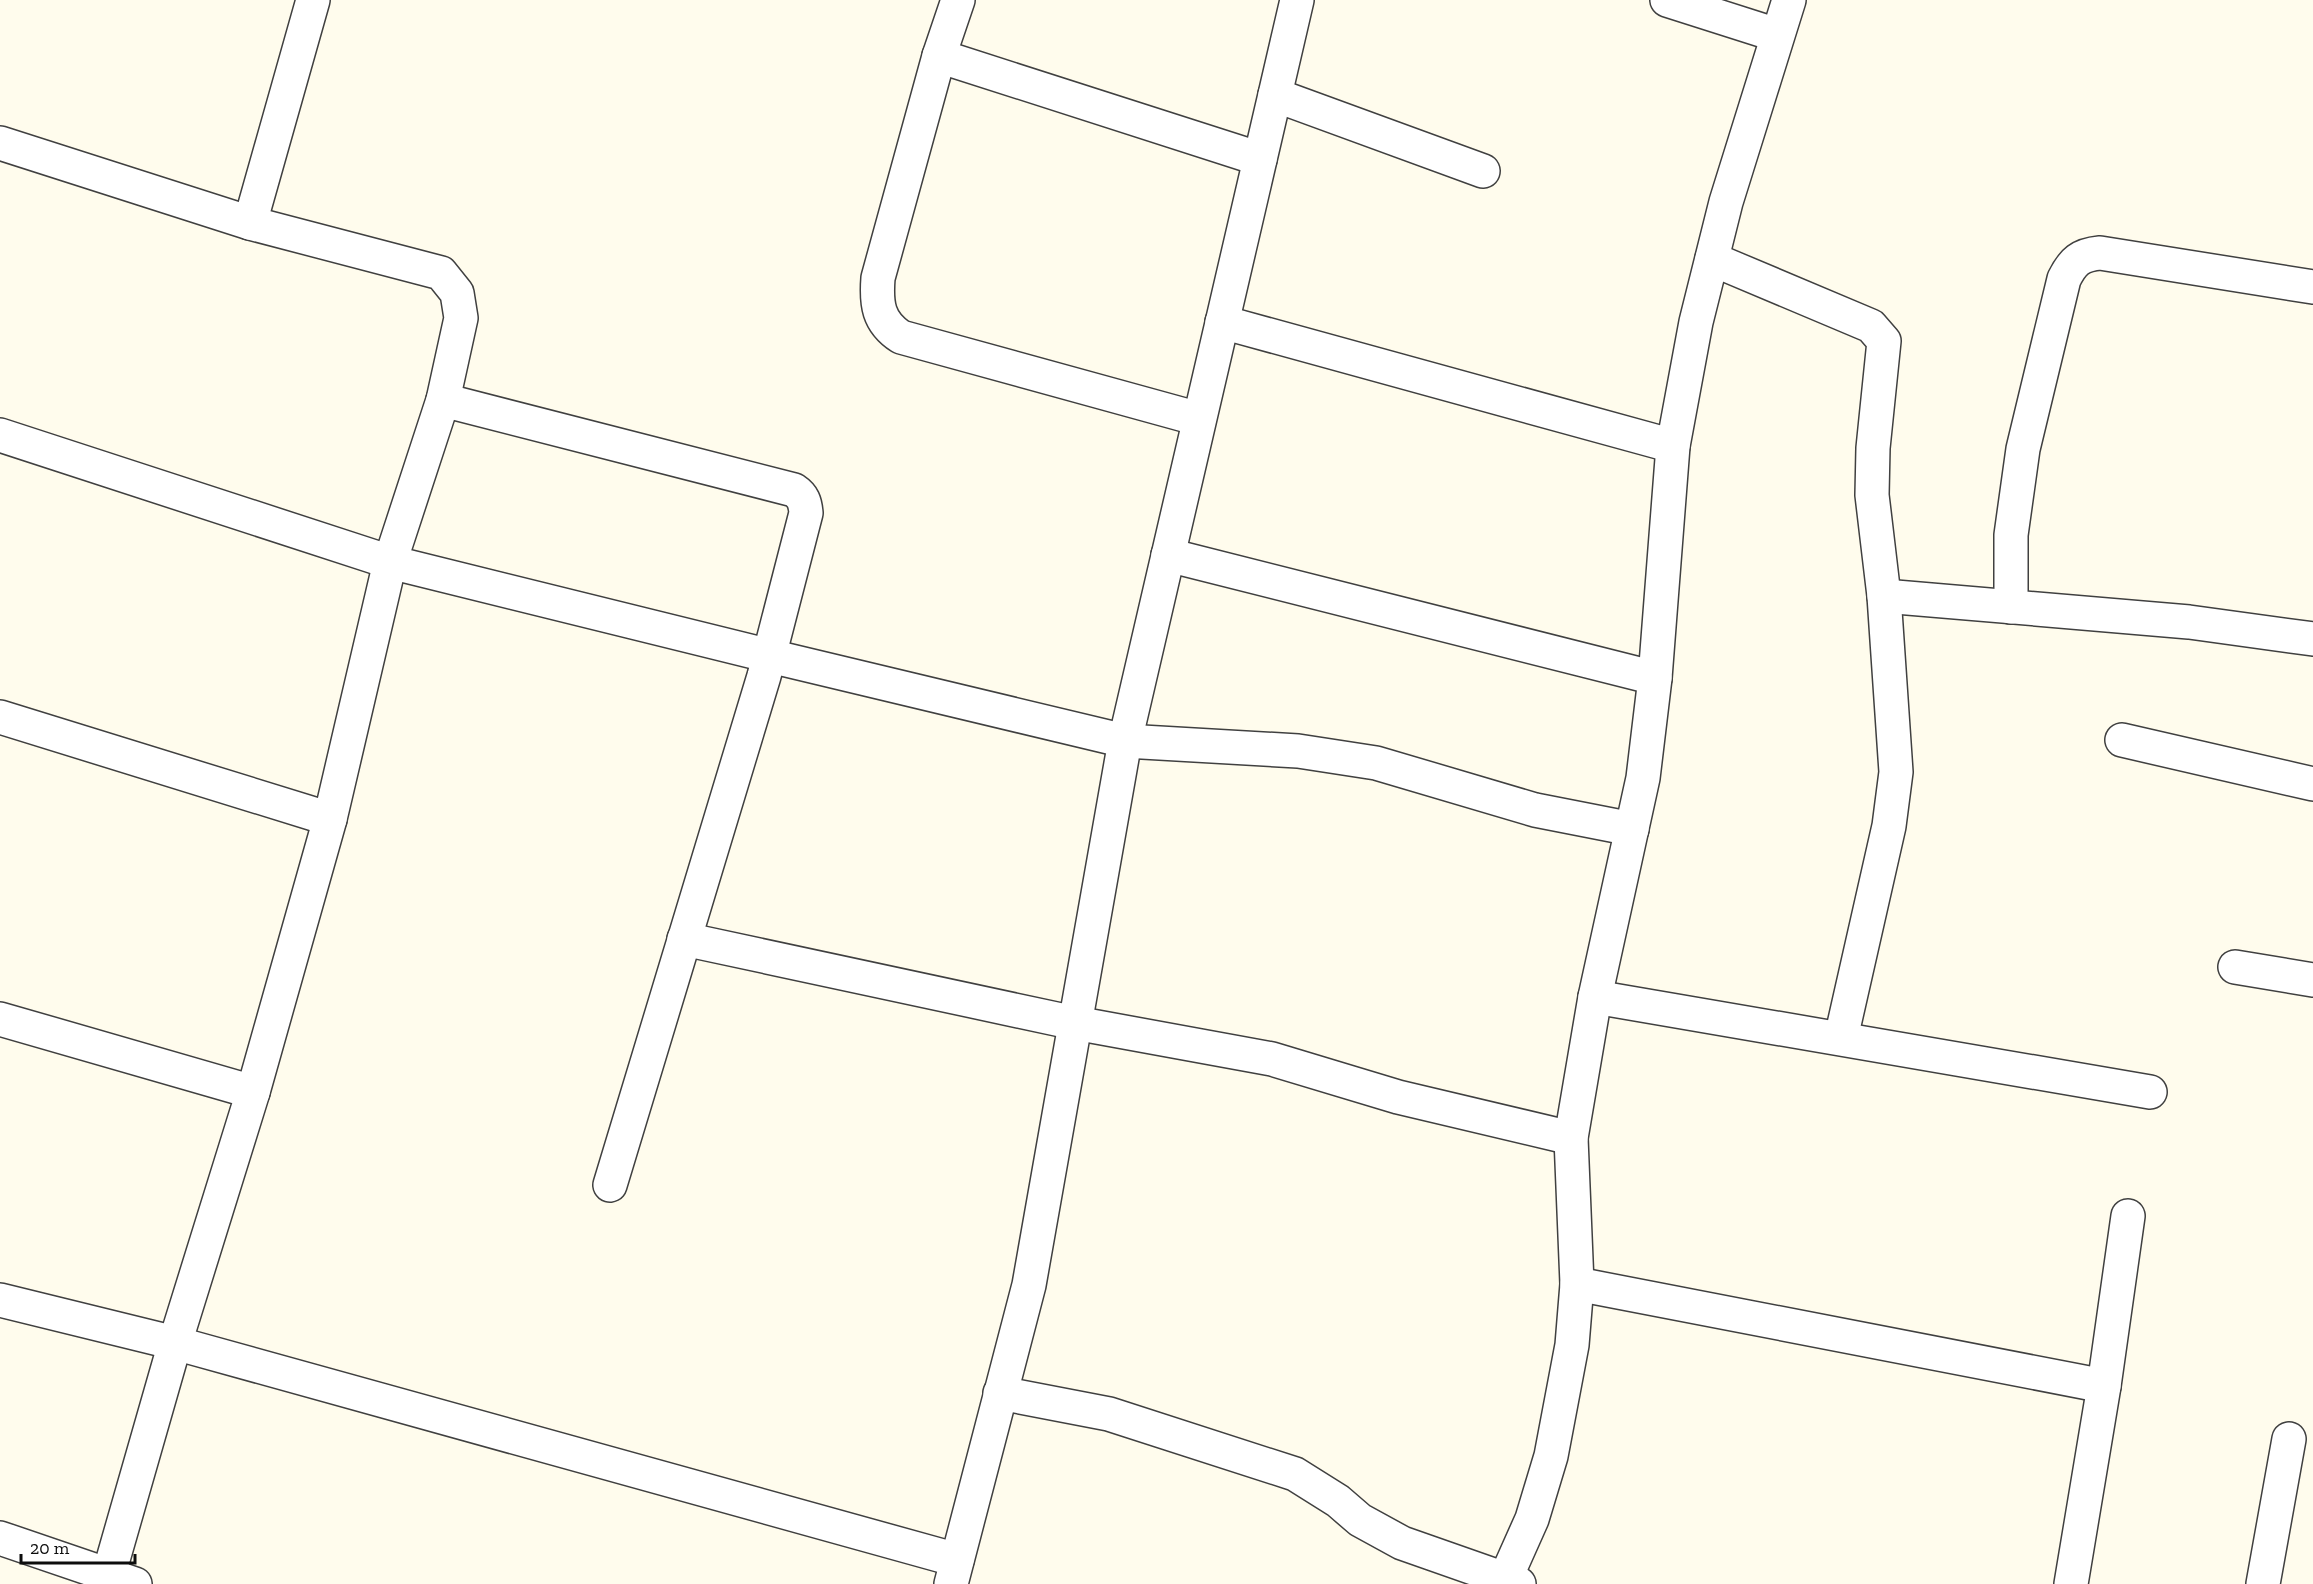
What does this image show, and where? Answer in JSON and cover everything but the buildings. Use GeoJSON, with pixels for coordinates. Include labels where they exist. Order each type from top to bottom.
{"type":"FeatureCollection","features":[{"type":"Feature","properties":{"kind":"street"},"geometry":{"type":"LineString","coordinates":[[250,223],[314,0]]}},
{"type":"Feature","properties":{"kind":"street"},"geometry":{"type":"LineString","coordinates":[[958,0],[939,56],[878,278],[878,308],[882,321],[901,337],[1199,419]]}},
{"type":"Feature","properties":{"kind":"street"},"geometry":{"type":"LineString","coordinates":[[0,1300],[175,1343],[954,1572],[1029,1285],[1125,741],[1296,0]]}},
{"type":"Feature","properties":{"kind":"street"},"geometry":{"type":"LineString","coordinates":[[1667,0],[1778,35]]}},
{"type":"Feature","properties":{"kind":"street"},"geometry":{"type":"LineString","coordinates":[[1000,1393],[1109,1414],[1295,1474],[1338,1501],[1360,1520],[1402,1543],[1509,1582],[1532,1519],[1551,1456],[1572,1345],[1577,1284],[1571,1138],[1595,998],[1643,778],[1655,678],[1672,446],[1696,322],[1726,202],[1789,0]]}},
{"type":"Feature","properties":{"kind":"street"},"geometry":{"type":"LineString","coordinates":[[939,56],[1260,159]]}},
{"type":"Feature","properties":{"kind":"street"},"geometry":{"type":"LineString","coordinates":[[1275,95],[1483,171]]}},
{"type":"Feature","properties":{"kind":"street"},"geometry":{"type":"LineString","coordinates":[[0,143],[250,223],[441,273],[457,293],[461,318],[443,400],[390,562],[330,819],[254,1092],[175,1343],[117,1581],[0,1538]]}},
{"type":"Feature","properties":{"kind":"street"},"geometry":{"type":"LineString","coordinates":[[2011,607],[2011,535],[2023,449],[2064,279],[2071,264],[2084,255],[2100,253],[2313,287]]}},
{"type":"Feature","properties":{"kind":"street"},"geometry":{"type":"LineString","coordinates":[[1712,259],[1871,326],[1881,335],[1884,349],[1871,469],[1884,596],[1896,772],[1889,826],[1841,1038]]}},
{"type":"Feature","properties":{"kind":"street"},"geometry":{"type":"LineString","coordinates":[[1222,322],[1672,446]]}},
{"type":"Feature","properties":{"kind":"street"},"geometry":{"type":"LineString","coordinates":[[443,400],[782,487],[801,495],[806,513],[770,656],[610,1185]]}},
{"type":"Feature","properties":{"kind":"street"},"geometry":{"type":"LineString","coordinates":[[0,435],[390,562],[770,656],[1125,741],[1298,751],[1376,763],[1536,810],[1632,829]]}},
{"type":"Feature","properties":{"kind":"street"},"geometry":{"type":"LineString","coordinates":[[1168,555],[1655,678]]}},
{"type":"Feature","properties":{"kind":"street"},"geometry":{"type":"LineString","coordinates":[[1884,596],[2189,622],[2313,639]]}},
{"type":"Feature","properties":{"kind":"street"},"geometry":{"type":"LineString","coordinates":[[0,717],[330,819]]}},
{"type":"Feature","properties":{"kind":"street"},"geometry":{"type":"LineString","coordinates":[[2122,740],[2313,784]]}},
{"type":"Feature","properties":{"kind":"street"},"geometry":{"type":"LineString","coordinates":[[684,939],[1075,1023],[1272,1059],[1398,1097],[1571,1138]]}},
{"type":"Feature","properties":{"kind":"street"},"geometry":{"type":"LineString","coordinates":[[2235,967],[2313,980]]}},
{"type":"Feature","properties":{"kind":"street"},"geometry":{"type":"LineString","coordinates":[[1595,998],[2150,1092]]}},
{"type":"Feature","properties":{"kind":"street"},"geometry":{"type":"LineString","coordinates":[[0,1019],[254,1092]]}},
{"type":"Feature","properties":{"kind":"street"},"geometry":{"type":"LineString","coordinates":[[2071,1584],[2104,1386],[2128,1216]]}},
{"type":"Feature","properties":{"kind":"street"},"geometry":{"type":"LineString","coordinates":[[1577,1284],[2104,1386]]}},
{"type":"Feature","properties":{"kind":"street"},"geometry":{"type":"LineString","coordinates":[[2263,1584],[2289,1439]]}}]}
